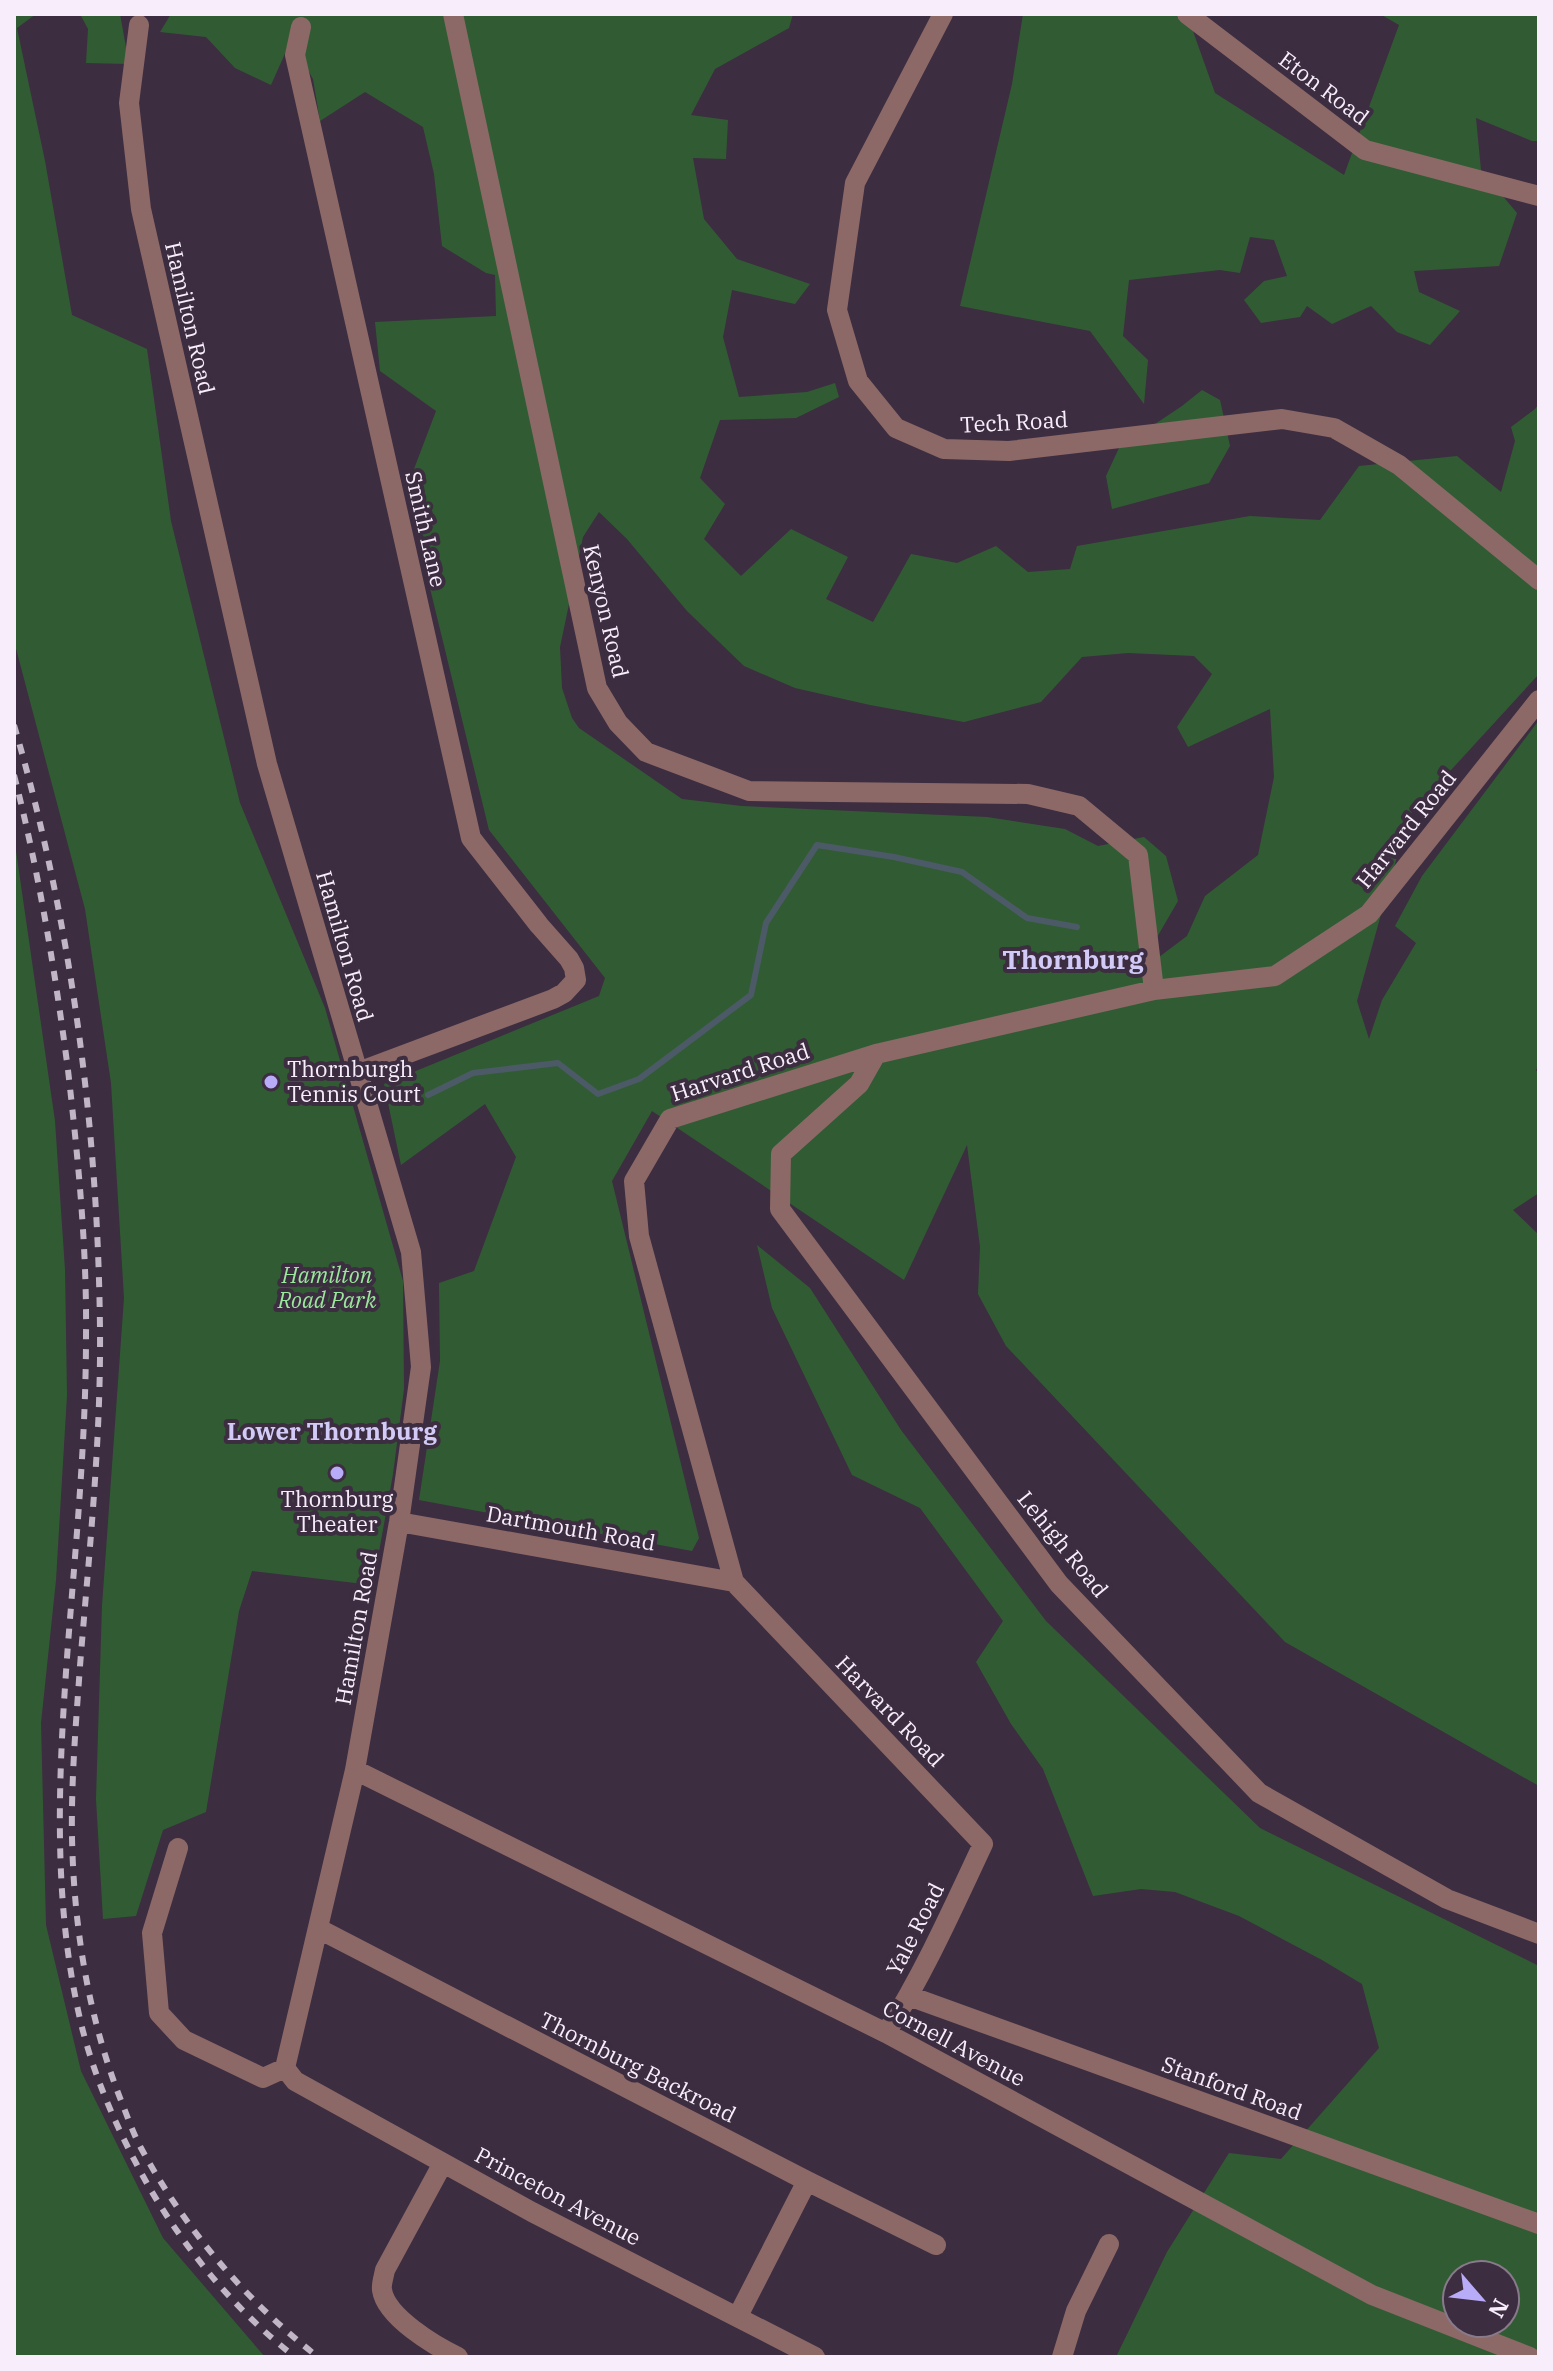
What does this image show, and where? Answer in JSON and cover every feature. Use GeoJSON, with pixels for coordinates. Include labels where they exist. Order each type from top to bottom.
{"type":"FeatureCollection","features":[{"type":"Feature","properties":{"kind":"street","name":"Kenyon Road"},"geometry":{"type":"LineString","coordinates":[[453,14],[597,688],[618,723],[646,752],[749,791],[1028,794],[1079,806],[1138,855],[1154,990]]}},
{"type":"Feature","properties":{"kind":"street","name":"Tech Road"},"geometry":{"type":"LineString","coordinates":[[943,14],[855,183],[837,310],[858,381],[896,428],[944,449],[1009,451],[1282,419],[1334,428],[1399,465],[1539,580]]}},
{"type":"Feature","properties":{"kind":"street","name":"Eton Road"},"geometry":{"type":"LineString","coordinates":[[1187,14],[1365,150],[1539,196]]}},
{"type":"Feature","properties":{"kind":"street","name":"Hamilton Road"},"geometry":{"type":"LineString","coordinates":[[139,25],[129,103],[141,209],[267,764],[411,1252],[421,1367],[399,1522],[355,1770],[285,2068]]}},
{"type":"Feature","properties":{"kind":"street","name":"Smith Lane"},"geometry":{"type":"LineString","coordinates":[[301,27],[295,55],[471,838],[574,968],[576,980],[553,999],[358,1072]]}},
{"type":"Feature","properties":{"kind":"street","name":"Harvard Road"},"geometry":{"type":"LineString","coordinates":[[983,1844],[734,1582],[639,1236],[634,1181],[670,1119],[876,1054],[1154,990],[1275,976],[1369,914],[1539,700]]}},
{"type":"Feature","properties":{"kind":"street","name":"Lehigh Road"},"geometry":{"type":"LineString","coordinates":[[876,1054],[859,1084],[781,1154],[780,1209],[1059,1584],[1259,1793],[1447,1899],[1539,1934]]}},
{"type":"Feature","properties":{"kind":"street","name":"Dartmouth Road"},"geometry":{"type":"LineString","coordinates":[[399,1522],[734,1582]]}},
{"type":"Feature","properties":{"kind":"street","name":"Cornell Avenue"},"geometry":{"type":"LineString","coordinates":[[355,1770],[886,2033],[1372,2295],[1530,2357]]}},
{"type":"Feature","properties":{"kind":"street","name":"Yale Road"},"geometry":{"type":"LineString","coordinates":[[886,2033],[909,1996],[983,1844]]}},
{"type":"Feature","properties":{"kind":"street"},"geometry":{"type":"LineString","coordinates":[[178,1848],[152,1933],[159,2013],[184,2040],[263,2078],[285,2068]]}},
{"type":"Feature","properties":{"kind":"street","name":"Thornburg Backroad"},"geometry":{"type":"LineString","coordinates":[[319,1929],[936,2245]]}},
{"type":"Feature","properties":{"kind":"street","name":"Stanford Road"},"geometry":{"type":"LineString","coordinates":[[909,1996],[1539,2224]]}},
{"type":"Feature","properties":{"kind":"street","name":"Princeton Avenue"},"geometry":{"type":"LineString","coordinates":[[285,2068],[295,2081],[532,2212],[815,2357]]}},
{"type":"Feature","properties":{"kind":"street"},"geometry":{"type":"LineString","coordinates":[[443,2163],[385,2270],[382,2289],[389,2307],[402,2321],[458,2357]]}},
{"type":"Feature","properties":{"kind":"street"},"geometry":{"type":"LineString","coordinates":[[738,2316],[807,2181]]}},
{"type":"Feature","properties":{"kind":"street"},"geometry":{"type":"LineString","coordinates":[[1062,2357],[1076,2311],[1109,2244]]}},
{"type":"Feature","properties":{"kind":"green space","name":"Hamilton Road Park"},"geometry":{"type":"Polygon","coordinates":[[[14,14],[36,14],[17,28],[45,161],[72,315],[147,349],[171,521],[240,803],[325,1008],[403,1281],[404,1389],[393,1474],[373,1585],[252,1571],[239,1611],[206,1812],[163,1830],[136,1916],[103,1919],[96,1799],[102,1606],[124,1298],[111,1083],[85,909],[14,641],[14,14]]]}},
{"type":"Feature","properties":{"kind":"green space"},"geometry":{"type":"Polygon","coordinates":[[[80,14],[120,14],[129,64],[86,63],[88,29],[80,14]]]}},
{"type":"Feature","properties":{"kind":"green space"},"geometry":{"type":"Polygon","coordinates":[[[171,14],[793,14],[789,28],[715,69],[691,115],[728,120],[726,159],[693,158],[704,219],[737,259],[810,284],[795,304],[732,290],[723,337],[739,397],[807,392],[835,383],[839,397],[796,418],[720,420],[700,478],[725,504],[704,539],[741,576],[791,529],[848,557],[826,599],[873,622],[911,554],[957,563],[996,546],[1028,572],[1070,569],[1077,546],[1250,516],[1320,520],[1359,466],[1457,456],[1501,492],[1515,441],[1511,427],[1539,404],[1539,674],[1408,817],[1357,1001],[1369,1039],[1382,1000],[1416,943],[1395,926],[1422,876],[1539,720],[1539,1061],[1536,1071],[1539,1071],[1539,1193],[1513,1210],[1539,1235],[1539,1786],[1285,1642],[1006,1346],[978,1294],[980,1247],[967,1145],[904,1280],[652,1111],[612,1181],[699,1538],[692,1551],[419,1500],[440,1361],[439,1283],[474,1271],[516,1157],[485,1104],[401,1165],[384,1084],[599,996],[605,978],[489,830],[406,490],[436,411],[380,371],[375,322],[496,316],[495,275],[486,273],[442,246],[434,174],[423,127],[365,92],[320,121],[313,79],[291,40],[271,85],[235,68],[206,37],[160,32],[171,14]],[[599,512],[583,537],[560,647],[562,688],[572,718],[579,728],[682,799],[742,806],[987,817],[1065,829],[1098,846],[1144,837],[1166,856],[1178,901],[1135,975],[1187,936],[1205,896],[1258,855],[1274,777],[1270,709],[1188,747],[1177,727],[1212,674],[1194,656],[1128,653],[1082,657],[1041,702],[964,722],[870,705],[795,688],[744,666],[687,611],[627,539],[599,512]]]}},
{"type":"Feature","properties":{"kind":"green space"},"geometry":{"type":"Polygon","coordinates":[[[1023,14],[1189,14],[1215,93],[1344,175],[1399,25],[1380,14],[1539,14],[1539,141],[1532,141],[1476,118],[1481,170],[1517,213],[1499,266],[1414,271],[1419,292],[1460,311],[1430,345],[1397,332],[1371,306],[1332,324],[1307,306],[1300,317],[1261,323],[1244,300],[1264,281],[1287,276],[1274,240],[1250,237],[1240,273],[1220,270],[1129,280],[1123,336],[1148,360],[1144,404],[1090,331],[960,306],[1012,84],[1023,14]]]}},
{"type":"Feature","properties":{"kind":"green space"},"geometry":{"type":"Polygon","coordinates":[[[1202,390],[1220,400],[1230,446],[1209,483],[1112,509],[1106,476],[1119,448],[1202,390]]]}},
{"type":"Feature","properties":{"kind":"green space"},"geometry":{"type":"Polygon","coordinates":[[[14,837],[55,1121],[65,1270],[67,1395],[56,1580],[41,1723],[46,1925],[81,2071],[163,2238],[265,2357],[14,2357],[14,837]]]}},
{"type":"Feature","properties":{"kind":"green space"},"geometry":{"type":"Polygon","coordinates":[[[757,1245],[810,1288],[901,1430],[1046,1621],[1260,1828],[1539,1966],[1539,2357],[1116,2357],[1167,2252],[1229,2153],[1281,2159],[1379,2048],[1362,1984],[1239,1916],[1175,1892],[1141,1889],[1093,1896],[1043,1769],[1011,1724],[976,1662],[1003,1621],[920,1508],[852,1475],[772,1308],[757,1245]]]}},
{"type":"Feature","properties":{"kind":"waterway"},"geometry":{"type":"LineString","coordinates":[[428,1095],[473,1073],[558,1063],[598,1094],[639,1079],[751,995],[766,923],[817,845],[962,872],[1027,918],[1077,927]]}},
{"type":"Feature","properties":{"kind":"railway"},"geometry":{"type":"LineString","coordinates":[[14,725],[34,799],[66,948],[78,1024],[94,1177],[100,1330],[99,1414],[75,1730],[72,1817],[73,1873],[86,1976],[112,2076],[136,2138],[158,2178],[219,2262],[266,2312],[318,2357]]}},
{"type":"Feature","properties":{"kind":"railway"},"geometry":{"type":"LineString","coordinates":[[14,775],[39,885],[63,1033],[85,1269],[84,1413],[60,1782],[61,1873],[70,1965],[78,2010],[98,2079],[116,2123],[149,2187],[214,2279],[253,2320],[295,2357]]}},
{"type":"Feature","properties":{"kind":"place","name":"Thornburgh Tennis Court"},"geometry":{"type":"Point","coordinates":[271,1082]}},
{"type":"Feature","properties":{"kind":"place","name":"Thornburg Theater"},"geometry":{"type":"Point","coordinates":[337,1473]}},
{"type":"Feature","properties":{"kind":"district","name":"Thornburg"},"geometry":{"type":"Point","coordinates":[1073,960]}},
{"type":"Feature","properties":{"kind":"district","name":"Lower Thornburg"},"geometry":{"type":"Point","coordinates":[332,1432]}}]}
